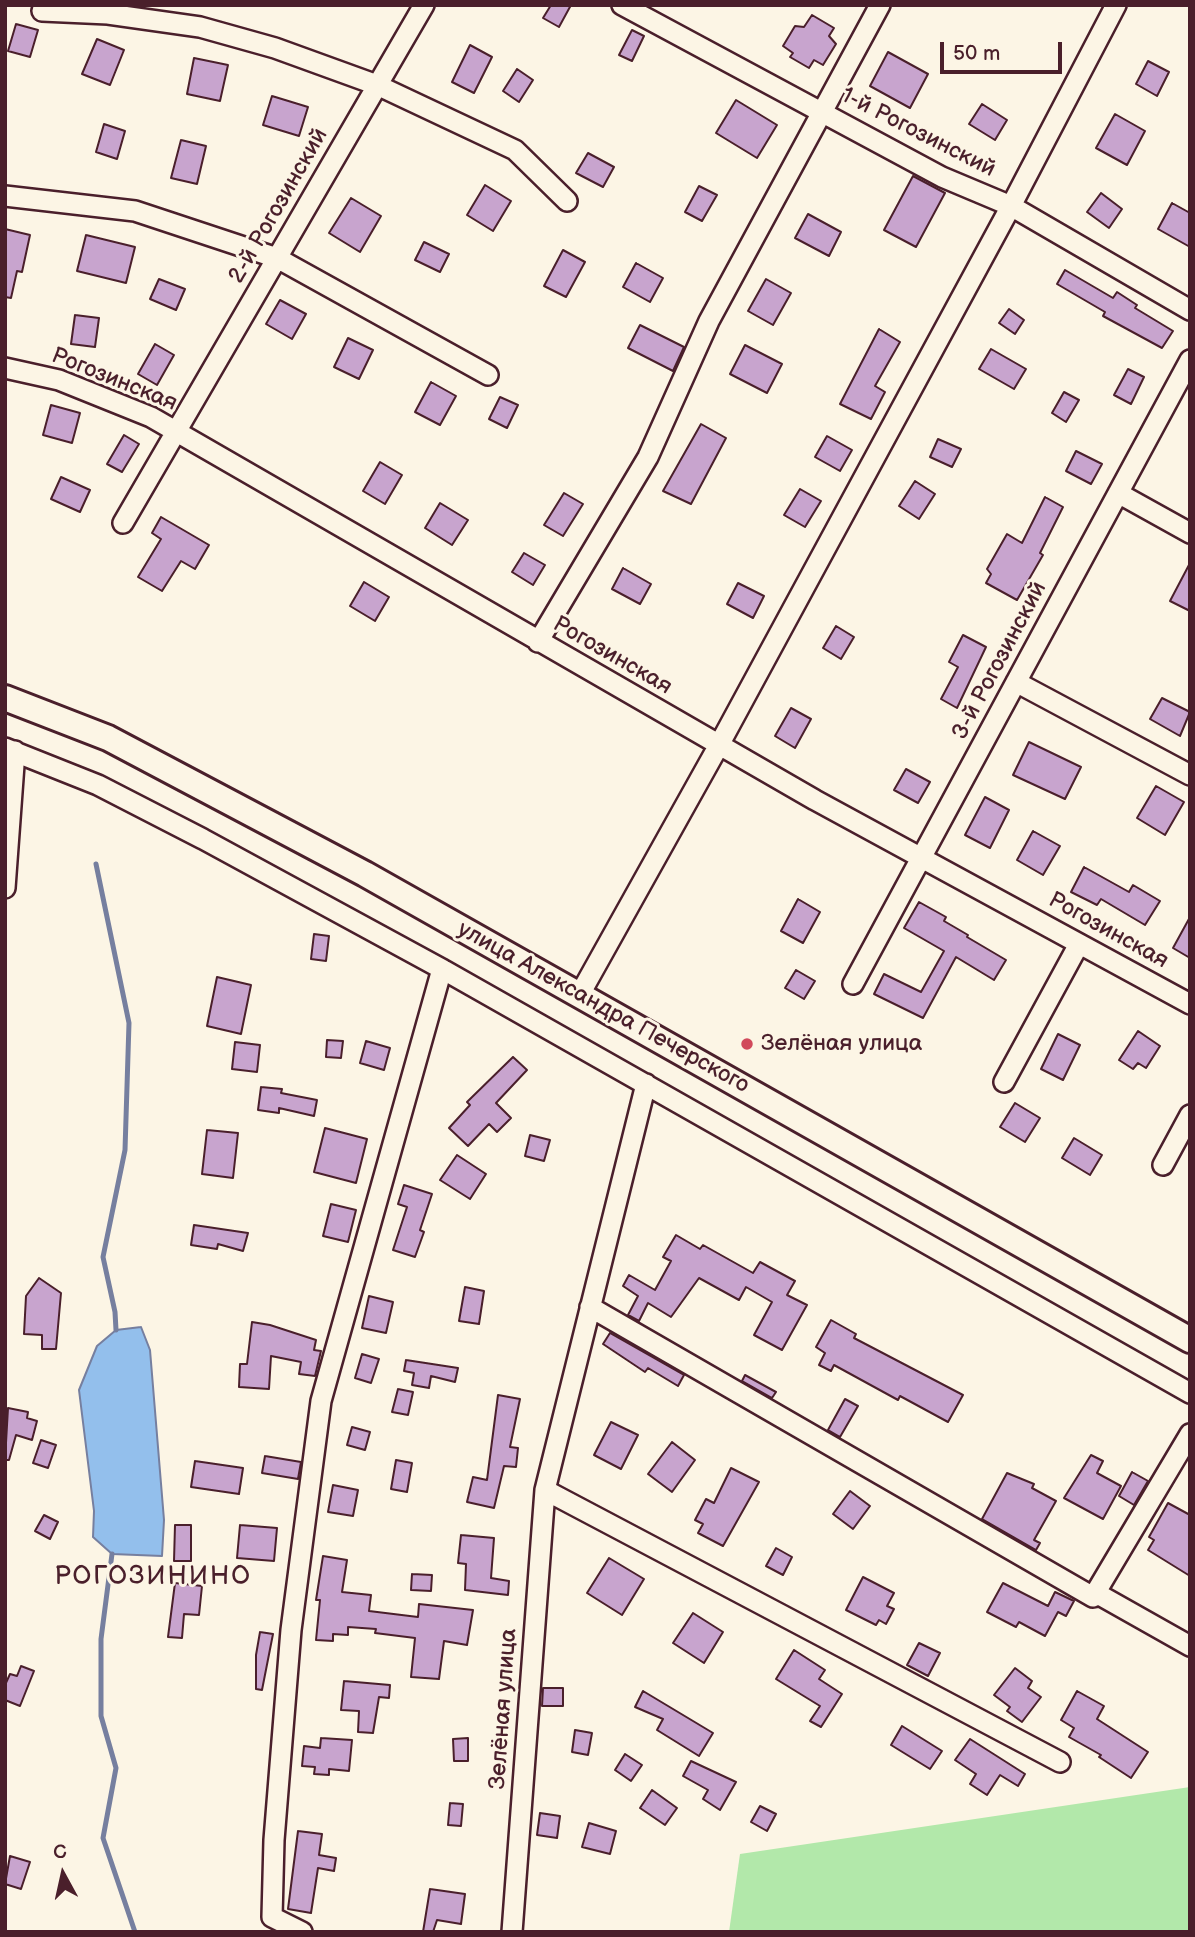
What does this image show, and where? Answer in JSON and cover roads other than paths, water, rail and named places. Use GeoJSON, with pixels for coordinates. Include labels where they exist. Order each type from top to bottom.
{"type":"FeatureCollection","features":[{"type":"Feature","properties":{"kind":"main road","name":"улица Александра Печерского"},"geometry":{"type":"LineString","coordinates":[[5,698],[108,738],[365,874],[1190,1340]]}},
{"type":"Feature","properties":{"kind":"street","name":"2-й Рогозинский"},"geometry":{"type":"LineString","coordinates":[[123,523],[424,5]]}},
{"type":"Feature","properties":{"kind":"street","name":"1-й Рогозинский"},"geometry":{"type":"LineString","coordinates":[[622,5],[650,12],[822,113],[942,177],[1011,206],[1190,310]]}},
{"type":"Feature","properties":{"kind":"street"},"geometry":{"type":"LineString","coordinates":[[538,642],[648,457],[709,321],[880,5]]}},
{"type":"Feature","properties":{"kind":"street"},"geometry":{"type":"LineString","coordinates":[[580,994],[719,745],[1011,206],[1116,5]]}},
{"type":"Feature","properties":{"kind":"street"},"geometry":{"type":"LineString","coordinates":[[42,11],[108,14],[200,27],[275,48],[377,85],[515,150],[567,201]]}},
{"type":"Feature","properties":{"kind":"street"},"geometry":{"type":"LineString","coordinates":[[5,196],[135,211],[276,258],[488,375]]}},
{"type":"Feature","properties":{"kind":"street","name":"3-й Рогозинский"},"geometry":{"type":"LineString","coordinates":[[853,984],[1190,360]]}},
{"type":"Feature","properties":{"kind":"street","name":"Рогозинская"},"geometry":{"type":"LineString","coordinates":[[5,368],[59,380],[151,417],[719,745],[1190,1004]]}},
{"type":"Feature","properties":{"kind":"street"},"geometry":{"type":"LineString","coordinates":[[1118,493],[1190,533]]}},
{"type":"Feature","properties":{"kind":"street"},"geometry":{"type":"LineString","coordinates":[[1016,682],[1190,775]]}},
{"type":"Feature","properties":{"kind":"street"},"geometry":{"type":"LineString","coordinates":[[5,888],[10,750],[98,785],[442,969],[1190,1393]]}},
{"type":"Feature","properties":{"kind":"street"},"geometry":{"type":"LineString","coordinates":[[1004,1082],[1079,944]]}},
{"type":"Feature","properties":{"kind":"street"},"geometry":{"type":"LineString","coordinates":[[302,1932],[272,1917],[274,1849],[291,1630],[321,1401],[442,969]]}},
{"type":"Feature","properties":{"kind":"street","name":"Зелёная улица"},"geometry":{"type":"LineString","coordinates":[[512,1932],[545,1490],[646,1084]]}},
{"type":"Feature","properties":{"kind":"street"},"geometry":{"type":"LineString","coordinates":[[1163,1165],[1190,1115]]}},
{"type":"Feature","properties":{"kind":"street"},"geometry":{"type":"LineString","coordinates":[[590,1307],[1093,1597],[1190,1434]]}},
{"type":"Feature","properties":{"kind":"street"},"geometry":{"type":"LineString","coordinates":[[545,1490],[1060,1762]]}},
{"type":"Feature","properties":{"kind":"street"},"geometry":{"type":"LineString","coordinates":[[1096,1593],[1190,1646]]}},
{"type":"Feature","properties":{"kind":"water"},"geometry":{"type":"Polygon","coordinates":[[[141,1327],[150,1350],[164,1520],[162,1556],[112,1554],[93,1537],[94,1511],[79,1390],[97,1346],[116,1330],[141,1327]]]}},
{"type":"Feature","properties":{"kind":"waterway"},"geometry":{"type":"LineString","coordinates":[[96,864],[129,1023],[125,1150],[103,1257],[115,1312],[116,1330]]}},
{"type":"Feature","properties":{"kind":"waterway"},"geometry":{"type":"LineString","coordinates":[[112,1554],[101,1639],[101,1716],[116,1768],[103,1838],[135,1932]]}},
{"type":"Feature","properties":{"kind":"place","name":"Зелёная улица"},"geometry":{"type":"Point","coordinates":[747,1044]}},
{"type":"Feature","properties":{"kind":"district","name":"РОГОЗИНИНО"},"geometry":{"type":"Point","coordinates":[153,1577]}}]}
